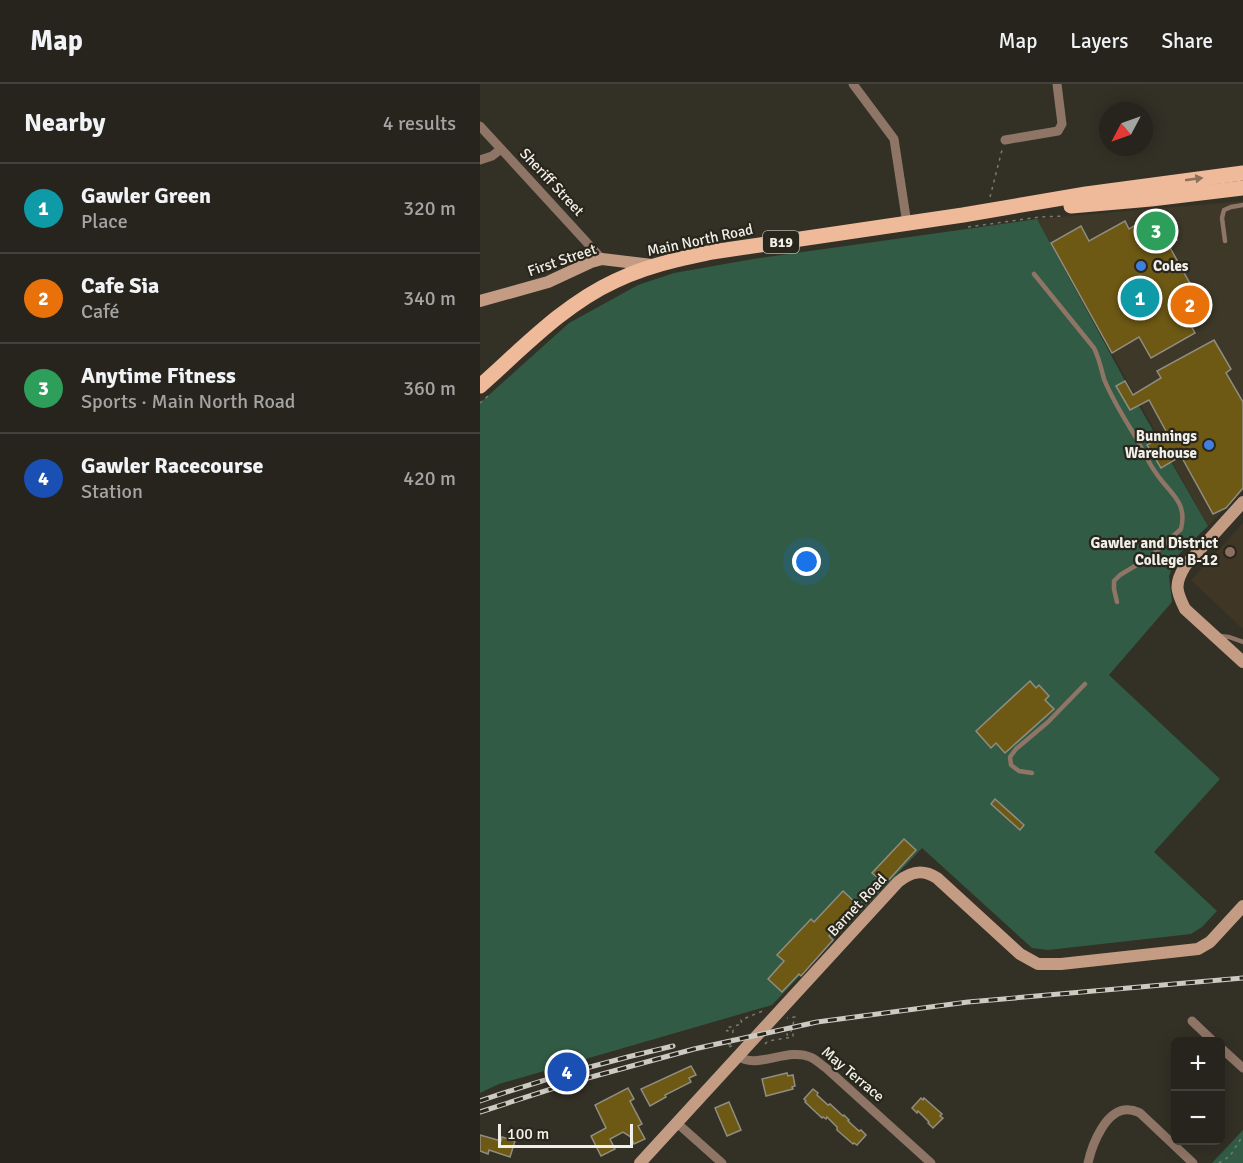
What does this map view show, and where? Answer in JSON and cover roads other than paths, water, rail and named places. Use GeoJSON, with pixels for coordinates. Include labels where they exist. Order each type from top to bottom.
{"type":"FeatureCollection","features":[{"type":"Feature","properties":{"kind":"main road","name":"Main North Road"},"geometry":{"type":"LineString","coordinates":[[963,222],[1086,194],[1243,173]]}},
{"type":"Feature","properties":{"kind":"main road","name":"Main North Road"},"geometry":{"type":"LineString","coordinates":[[484,383],[546,327],[587,296],[616,280],[656,266],[712,252],[907,224],[963,222],[1243,188]]}},
{"type":"Feature","properties":{"kind":"street"},"geometry":{"type":"LineString","coordinates":[[853,84],[894,139],[907,224]]}},
{"type":"Feature","properties":{"kind":"street"},"geometry":{"type":"LineString","coordinates":[[1005,140],[1058,131],[1062,124],[1057,84]]}},
{"type":"Feature","properties":{"kind":"street","name":"Sheriff Street"},"geometry":{"type":"LineString","coordinates":[[480,126],[602,259]]}},
{"type":"Feature","properties":{"kind":"street"},"geometry":{"type":"LineString","coordinates":[[480,160],[492,156],[501,149]]}},
{"type":"Feature","properties":{"kind":"street","name":"First Street"},"geometry":{"type":"LineString","coordinates":[[480,301],[548,282],[602,259],[656,266]]}},
{"type":"Feature","properties":{"kind":"street"},"geometry":{"type":"LineString","coordinates":[[1243,502],[1185,566],[1177,583],[1185,609],[1243,662]]}},
{"type":"Feature","properties":{"kind":"street","name":"Barnet Road"},"geometry":{"type":"LineString","coordinates":[[640,1163],[736,1053],[771,1021],[898,882],[912,873],[925,872],[937,878],[1020,954],[1038,964],[1198,949],[1209,942],[1243,906]]}},
{"type":"Feature","properties":{"kind":"street"},"geometry":{"type":"LineString","coordinates":[[1192,1021],[1210,1037]]}},
{"type":"Feature","properties":{"kind":"street"},"geometry":{"type":"LineString","coordinates":[[1225,1051],[1243,1068]]}},
{"type":"Feature","properties":{"kind":"street","name":"May Terrace"},"geometry":{"type":"LineString","coordinates":[[736,1053],[744,1061],[796,1054],[810,1057],[826,1068],[932,1163]]}},
{"type":"Feature","properties":{"kind":"street"},"geometry":{"type":"LineString","coordinates":[[1088,1163],[1096,1136],[1117,1113],[1129,1109],[1140,1113],[1193,1163]]}},
{"type":"Feature","properties":{"kind":"street"},"geometry":{"type":"LineString","coordinates":[[677,1122],[722,1163]]}},
{"type":"Feature","properties":{"kind":"lane"},"geometry":{"type":"LineString","coordinates":[[1225,241],[1222,218],[1224,210],[1243,205]]}},
{"type":"Feature","properties":{"kind":"lane"},"geometry":{"type":"LineString","coordinates":[[1034,274],[1094,348],[1114,400],[1156,474],[1174,494],[1182,508],[1181,529],[1150,557],[1114,581],[1118,602]]}},
{"type":"Feature","properties":{"kind":"lane"},"geometry":{"type":"LineString","coordinates":[[1214,635],[1243,642]]}},
{"type":"Feature","properties":{"kind":"lane"},"geometry":{"type":"LineString","coordinates":[[1032,773],[1018,771],[1011,765],[1010,757],[1085,684]]}},
{"type":"Feature","properties":{"kind":"railway"},"geometry":{"type":"LineString","coordinates":[[480,1112],[573,1082],[694,1049],[817,1022],[968,1002],[1243,978]]}},
{"type":"Feature","properties":{"kind":"railway"},"geometry":{"type":"LineString","coordinates":[[480,1101],[576,1071],[673,1046]]}},
{"type":"Feature","properties":{"kind":"place","name":"Anytime Fitness"},"geometry":{"type":"Point","coordinates":[1156,231]}},
{"type":"Feature","properties":{"kind":"place","name":"Coles"},"geometry":{"type":"Point","coordinates":[1141,266]}},
{"type":"Feature","properties":{"kind":"place","name":"Gawler Green"},"geometry":{"type":"Point","coordinates":[1140,298]}},
{"type":"Feature","properties":{"kind":"place","name":"Cafe Sia"},"geometry":{"type":"Point","coordinates":[1190,305]}},
{"type":"Feature","properties":{"kind":"place","name":"Bunnings Warehouse"},"geometry":{"type":"Point","coordinates":[1209,445]}},
{"type":"Feature","properties":{"kind":"place","name":"Gawler and District College B-12"},"geometry":{"type":"Point","coordinates":[1230,552]}},
{"type":"Feature","properties":{"kind":"place","name":"Gawler Racecourse"},"geometry":{"type":"Point","coordinates":[567,1072]}}]}
